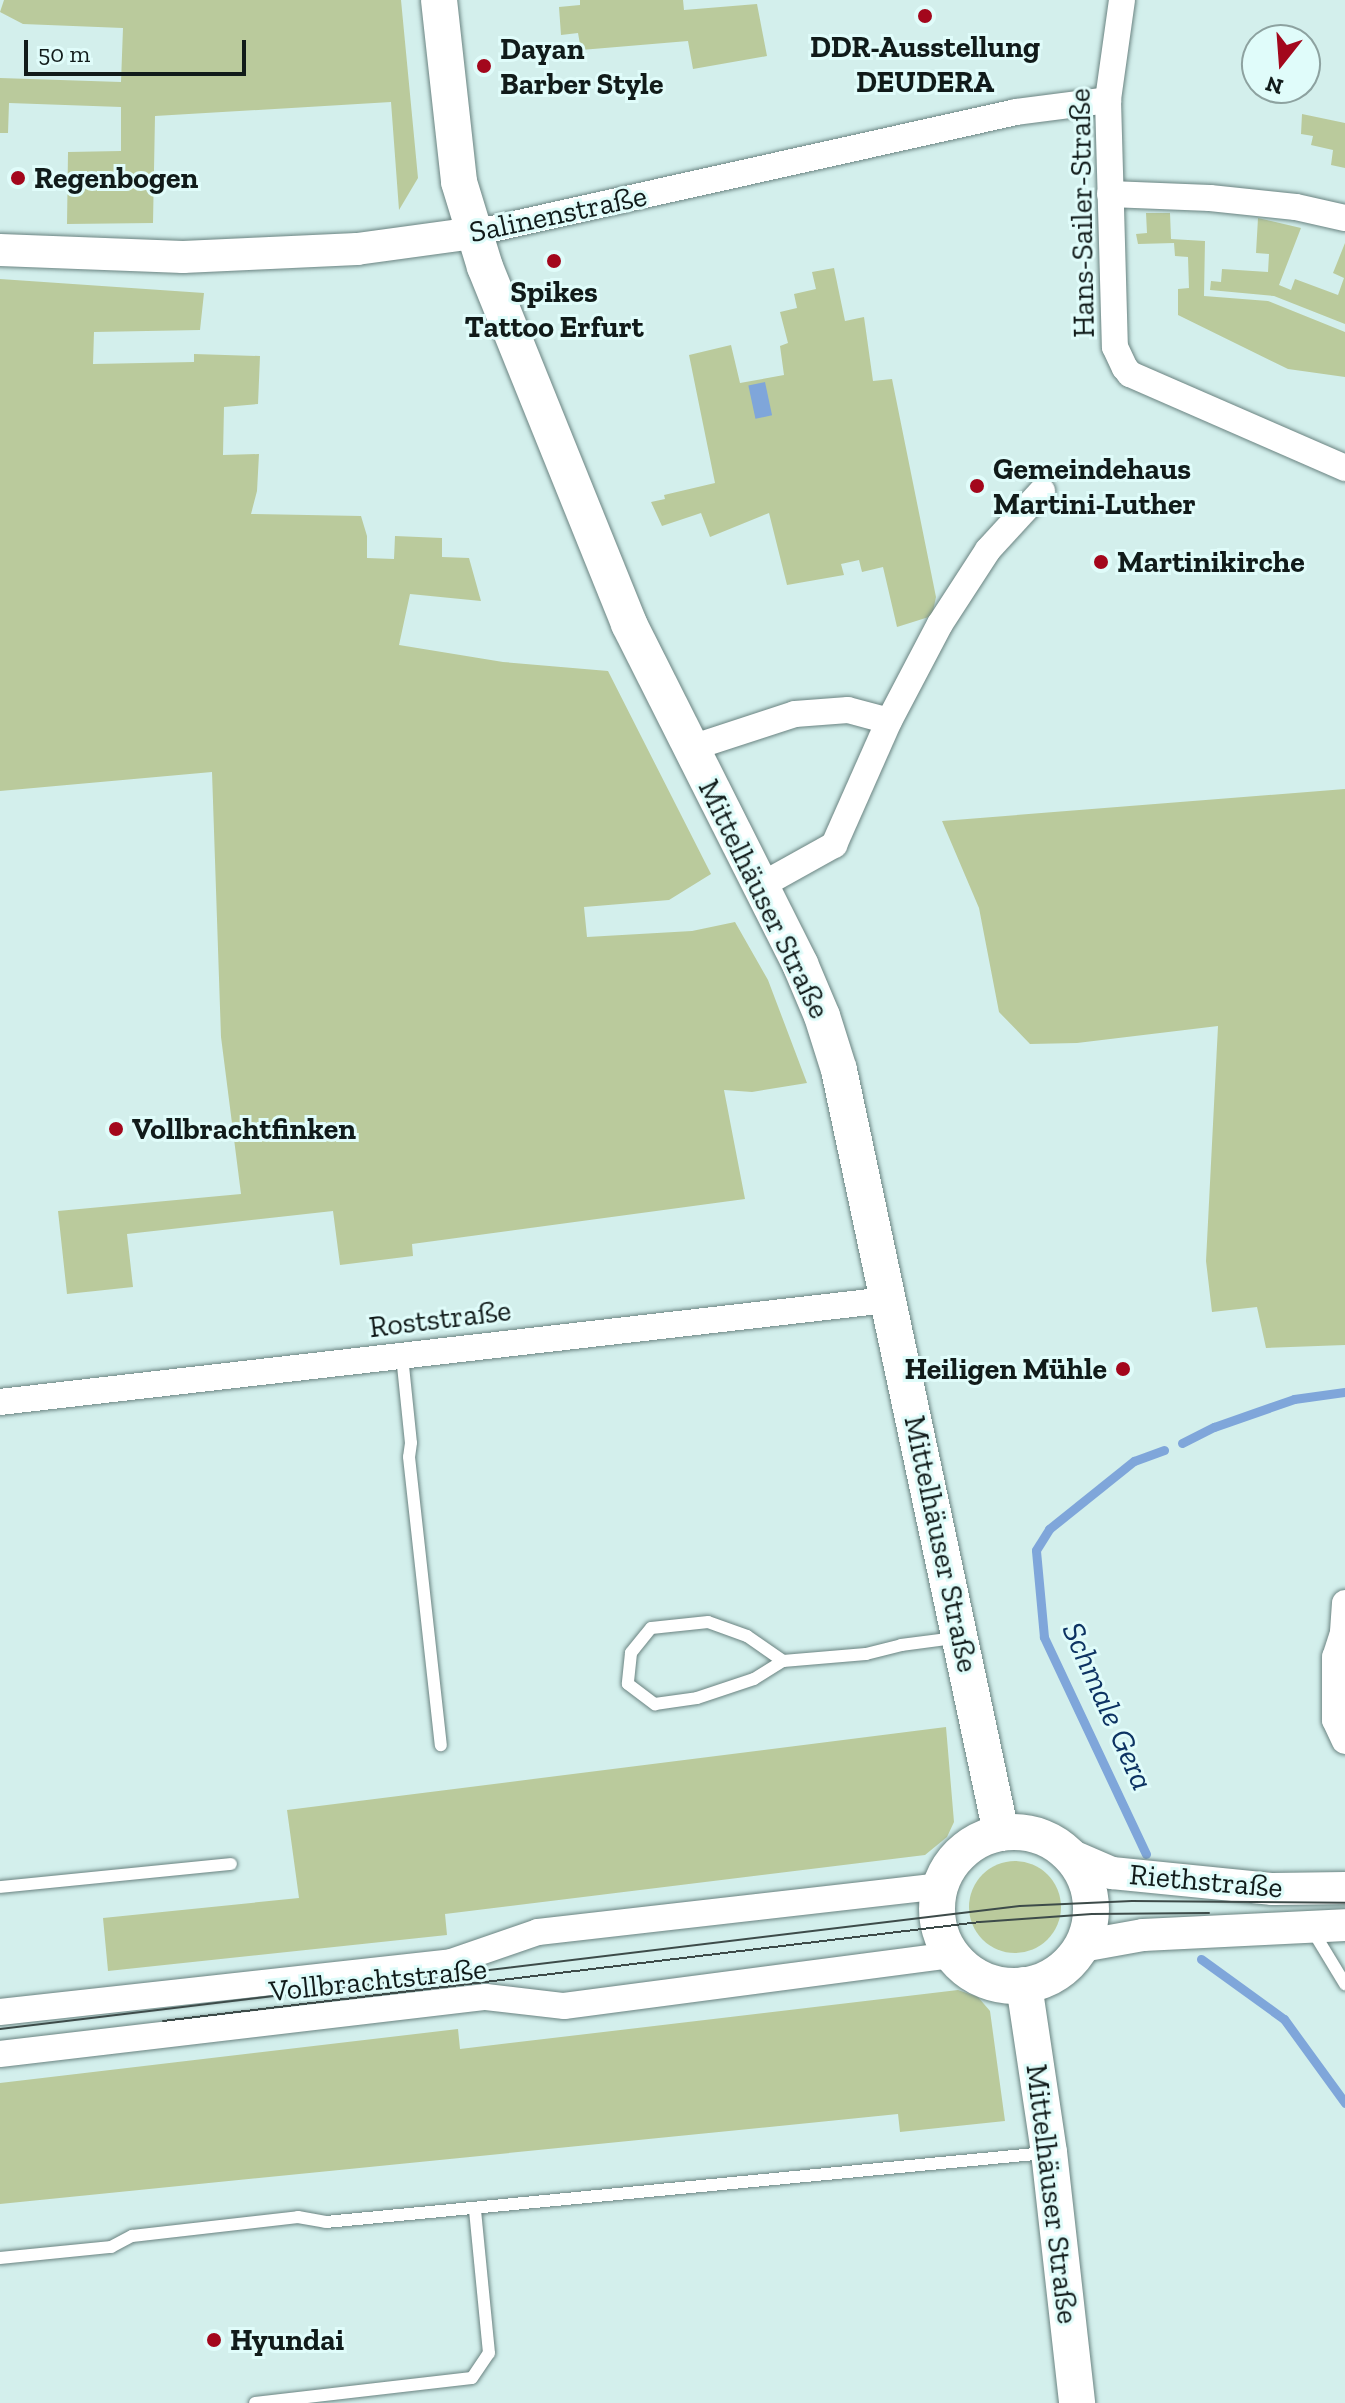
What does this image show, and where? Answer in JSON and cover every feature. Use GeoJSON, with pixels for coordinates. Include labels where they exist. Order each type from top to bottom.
{"type":"FeatureCollection","features":[{"type":"Feature","properties":{"kind":"main road","name":"Mittelhäuser Straße"},"geometry":{"type":"LineString","coordinates":[[439,0],[459,182],[474,233],[629,624],[811,990],[839,1070],[962,1637],[995,1818],[1001,1833]]}},
{"type":"Feature","properties":{"kind":"main road"},"geometry":{"type":"LineString","coordinates":[[1001,1833],[1038,1836],[1070,1855],[1084,1876],[1092,1902],[1088,1932],[1082,1946],[1067,1965],[1047,1978],[1024,1985],[1004,1985],[984,1979],[953,1955],[940,1928],[937,1904],[949,1867],[963,1851],[1001,1833]]}},
{"type":"Feature","properties":{"kind":"main road","name":"Mittelhäuser Straße"},"geometry":{"type":"LineString","coordinates":[[1024,1985],[1049,2152],[1077,2403]]}},
{"type":"Feature","properties":{"kind":"street","name":"Hans-Sailer-Straße"},"geometry":{"type":"LineString","coordinates":[[1122,0],[1108,100],[1115,347],[1130,374],[1345,468]]}},
{"type":"Feature","properties":{"kind":"street","name":"Salinenstraße"},"geometry":{"type":"LineString","coordinates":[[0,250],[183,257],[357,249],[474,233],[1016,112],[1108,100]]}},
{"type":"Feature","properties":{"kind":"street"},"geometry":{"type":"LineString","coordinates":[[1110,194],[1210,198],[1296,207],[1345,218]]}},
{"type":"Feature","properties":{"kind":"street"},"geometry":{"type":"LineString","coordinates":[[760,886],[834,845],[889,721],[940,624],[988,550],[1042,491]]}},
{"type":"Feature","properties":{"kind":"street"},"geometry":{"type":"LineString","coordinates":[[691,748],[795,714],[848,710],[889,721]]}},
{"type":"Feature","properties":{"kind":"street","name":"Roststraße"},"geometry":{"type":"LineString","coordinates":[[0,1402],[887,1300]]}},
{"type":"Feature","properties":{"kind":"street"},"geometry":{"type":"LineString","coordinates":[[1345,1603],[1343,1633],[1335,1657],[1335,1720],[1345,1741]]}},
{"type":"Feature","properties":{"kind":"street","name":"Riethstraße"},"geometry":{"type":"LineString","coordinates":[[1070,1855],[1112,1873],[1273,1889],[1345,1888]]}},
{"type":"Feature","properties":{"kind":"street","name":"Vollbrachtstraße"},"geometry":{"type":"LineString","coordinates":[[0,2012],[451,1962],[538,1932],[941,1886]]}},
{"type":"Feature","properties":{"kind":"street","name":"Riethstraße"},"geometry":{"type":"LineString","coordinates":[[1082,1946],[1143,1935],[1345,1925]]}},
{"type":"Feature","properties":{"kind":"street","name":"Vollbrachtstraße"},"geometry":{"type":"LineString","coordinates":[[0,2054],[486,1997],[564,2006],[953,1955]]}},
{"type":"Feature","properties":{"kind":"lane"},"geometry":{"type":"LineString","coordinates":[[402,1356],[411,1443],[409,1457],[441,1745]]}},
{"type":"Feature","properties":{"kind":"lane"},"geometry":{"type":"LineString","coordinates":[[783,1661],[747,1636],[708,1622],[651,1628],[631,1653],[628,1684],[655,1704],[697,1698],[754,1679],[783,1661],[866,1654],[901,1645],[962,1637]]}},
{"type":"Feature","properties":{"kind":"lane"},"geometry":{"type":"LineString","coordinates":[[0,1887],[231,1864]]}},
{"type":"Feature","properties":{"kind":"lane"},"geometry":{"type":"LineString","coordinates":[[1310,1925],[1344,1984]]}},
{"type":"Feature","properties":{"kind":"lane"},"geometry":{"type":"LineString","coordinates":[[0,2258],[111,2247],[132,2236],[298,2217],[326,2222],[1049,2152]]}},
{"type":"Feature","properties":{"kind":"lane"},"geometry":{"type":"LineString","coordinates":[[255,2403],[472,2378],[489,2353],[475,2209]]}},
{"type":"Feature","properties":{"kind":"green space"},"geometry":{"type":"Polygon","coordinates":[[[4,0],[401,0],[418,178],[399,210],[391,102],[155,116],[153,223],[67,224],[68,152],[121,151],[121,107],[9,103],[8,133],[0,133],[0,78],[121,82],[123,28],[23,24],[0,12],[4,0]]]}},
{"type":"Feature","properties":{"kind":"green space"},"geometry":{"type":"Polygon","coordinates":[[[580,0],[683,0],[684,10],[757,4],[767,56],[693,69],[688,41],[581,50],[578,33],[561,35],[559,7],[580,5],[580,0]]]}},
{"type":"Feature","properties":{"kind":"green space"},"geometry":{"type":"Polygon","coordinates":[[[1302,114],[1345,123],[1345,168],[1331,165],[1333,150],[1311,145],[1313,136],[1301,134],[1302,114]]]}},
{"type":"Feature","properties":{"kind":"green space"},"geometry":{"type":"Polygon","coordinates":[[[1146,213],[1170,213],[1171,239],[1205,241],[1204,296],[1268,301],[1345,332],[1345,377],[1288,369],[1178,315],[1178,289],[1189,288],[1188,257],[1175,256],[1174,243],[1138,244],[1136,234],[1147,233],[1146,213]]]}},
{"type":"Feature","properties":{"kind":"green space"},"geometry":{"type":"Polygon","coordinates":[[[1258,218],[1301,228],[1279,285],[1291,290],[1295,279],[1338,295],[1344,278],[1333,273],[1345,243],[1345,324],[1274,296],[1210,290],[1211,281],[1221,282],[1222,269],[1268,272],[1269,254],[1256,253],[1258,218]]]}},
{"type":"Feature","properties":{"kind":"green space"},"geometry":{"type":"Polygon","coordinates":[[[834,268],[845,321],[864,317],[873,381],[892,379],[936,597],[932,616],[897,627],[883,567],[862,572],[859,560],[841,564],[844,575],[787,585],[769,513],[710,537],[701,513],[662,526],[651,502],[665,499],[664,495],[715,483],[689,355],[731,345],[740,383],[784,375],[780,346],[788,343],[780,312],[797,308],[794,294],[816,289],[812,272],[834,268]]]}},
{"type":"Feature","properties":{"kind":"green space"},"geometry":{"type":"Polygon","coordinates":[[[0,279],[204,293],[200,330],[94,332],[93,364],[194,362],[194,354],[260,356],[258,404],[224,407],[223,455],[259,454],[257,491],[251,514],[361,516],[367,536],[367,558],[394,559],[395,536],[442,538],[442,557],[469,558],[481,601],[410,594],[399,645],[503,662],[608,671],[711,874],[669,900],[584,907],[587,937],[692,931],[735,922],[768,980],[807,1083],[752,1092],[724,1090],[745,1199],[412,1244],[413,1256],[340,1265],[333,1211],[127,1234],[133,1287],[67,1294],[58,1211],[241,1194],[221,1037],[212,772],[0,791],[0,279]]]}},
{"type":"Feature","properties":{"kind":"green space"},"geometry":{"type":"Polygon","coordinates":[[[1345,789],[1345,1345],[1266,1348],[1257,1307],[1212,1312],[1206,1261],[1218,1026],[1077,1043],[1030,1044],[999,1012],[979,908],[942,821],[1345,789]]]}},
{"type":"Feature","properties":{"kind":"green space"},"geometry":{"type":"Polygon","coordinates":[[[946,1727],[954,1822],[947,1837],[925,1855],[445,1914],[447,1935],[108,1971],[103,1918],[299,1898],[287,1810],[946,1727]]]}},
{"type":"Feature","properties":{"kind":"green space"},"geometry":{"type":"Polygon","coordinates":[[[1015,1861],[1033,1864],[1048,1874],[1058,1889],[1061,1907],[1058,1925],[1048,1940],[1033,1950],[1015,1953],[997,1950],[982,1940],[972,1925],[969,1907],[972,1889],[982,1874],[997,1864],[1015,1861]]]}},
{"type":"Feature","properties":{"kind":"green space"},"geometry":{"type":"Polygon","coordinates":[[[958,1990],[978,1997],[990,2011],[1005,2121],[900,2132],[898,2114],[0,2204],[0,2083],[458,2029],[460,2049],[958,1990]]]}},
{"type":"Feature","properties":{"kind":"water"},"geometry":{"type":"Polygon","coordinates":[[[765,382],[772,415],[755,419],[748,386],[765,382]]]}},
{"type":"Feature","properties":{"kind":"waterway","name":"Schmale Gera"},"geometry":{"type":"LineString","coordinates":[[1182,1443],[1214,1427],[1294,1399],[1345,1392]]}},
{"type":"Feature","properties":{"kind":"waterway","name":"Schmale Gera"},"geometry":{"type":"LineString","coordinates":[[1146,1854],[1044,1637],[1036,1550],[1049,1529],[1134,1461],[1164,1450]]}},
{"type":"Feature","properties":{"kind":"waterway","name":"Schmale Gera"},"geometry":{"type":"LineString","coordinates":[[1201,1959],[1284,2019],[1345,2103]]}},
{"type":"Feature","properties":{"kind":"tram line"},"geometry":{"type":"LineString","coordinates":[[0,2029],[1020,1906],[1132,1901],[1345,1903]]}},
{"type":"Feature","properties":{"kind":"tram line"},"geometry":{"type":"LineString","coordinates":[[163,2021],[980,1922],[1092,1914],[1209,1913]]}},
{"type":"Feature","properties":{"kind":"place","name":"DDR-Ausstellung DEUDERA"},"geometry":{"type":"Point","coordinates":[925,16]}},
{"type":"Feature","properties":{"kind":"place","name":"Dayan Barber Style"},"geometry":{"type":"Point","coordinates":[484,66]}},
{"type":"Feature","properties":{"kind":"place","name":"Regenbogen"},"geometry":{"type":"Point","coordinates":[18,178]}},
{"type":"Feature","properties":{"kind":"place","name":"Spikes Tattoo Erfurt"},"geometry":{"type":"Point","coordinates":[554,261]}},
{"type":"Feature","properties":{"kind":"place","name":"Gemeindehaus Martini-Luther"},"geometry":{"type":"Point","coordinates":[977,486]}},
{"type":"Feature","properties":{"kind":"place","name":"Martinikirche"},"geometry":{"type":"Point","coordinates":[1101,562]}},
{"type":"Feature","properties":{"kind":"place","name":"Vollbrachtfinken"},"geometry":{"type":"Point","coordinates":[116,1129]}},
{"type":"Feature","properties":{"kind":"place","name":"Heiligen Mühle"},"geometry":{"type":"Point","coordinates":[1123,1369]}},
{"type":"Feature","properties":{"kind":"place","name":"Hyundai"},"geometry":{"type":"Point","coordinates":[214,2340]}}]}
